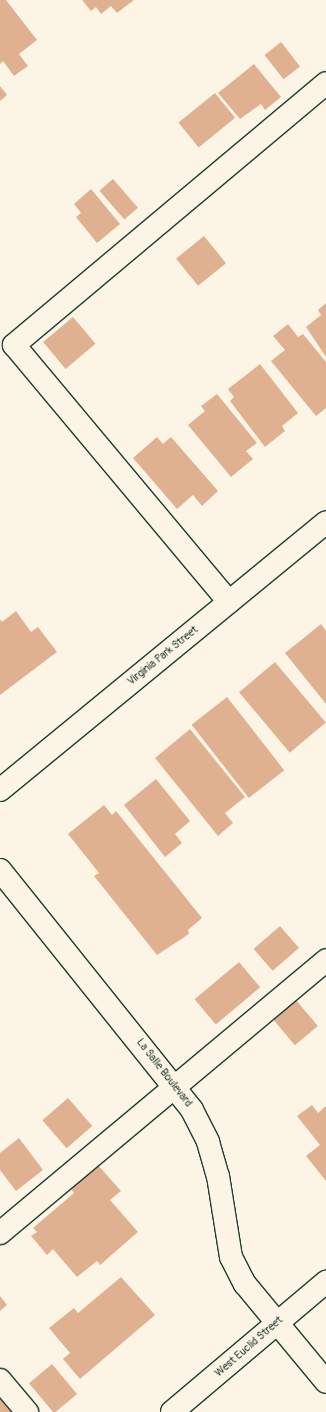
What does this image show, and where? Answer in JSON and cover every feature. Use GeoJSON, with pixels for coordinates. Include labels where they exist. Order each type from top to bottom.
{"type":"FeatureCollection","features":[{"type":"Feature","properties":{"kind":"street"},"geometry":{"type":"LineString","coordinates":[[229,602],[14,345],[326,83]]}},
{"type":"Feature","properties":{"kind":"street","name":"Virginia Park Street"},"geometry":{"type":"LineString","coordinates":[[0,790],[326,522]]}},
{"type":"Feature","properties":{"kind":"street","name":"La Salle Boulevard"},"geometry":{"type":"LineString","coordinates":[[0,870],[175,1086],[208,1142],[218,1176],[231,1257],[245,1284],[326,1382]]}},
{"type":"Feature","properties":{"kind":"street"},"geometry":{"type":"LineString","coordinates":[[0,1233],[326,960]]}},
{"type":"Feature","properties":{"kind":"street","name":"West Euclid Street"},"geometry":{"type":"LineString","coordinates":[[172,1412],[326,1282]]}},
{"type":"Feature","properties":{"kind":"street"},"geometry":{"type":"LineString","coordinates":[[0,1380],[27,1412]]}},
{"type":"Feature","properties":{"kind":"building"},"geometry":{"type":"Polygon","coordinates":[[[0,0],[6,0],[37,40],[19,54],[28,66],[14,76],[3,61],[0,64],[0,0]]]}},
{"type":"Feature","properties":{"kind":"building"},"geometry":{"type":"Polygon","coordinates":[[[82,0],[134,0],[117,13],[111,6],[101,14],[96,7],[91,11],[82,0]]]}},
{"type":"Feature","properties":{"kind":"building"},"geometry":{"type":"Polygon","coordinates":[[[281,42],[300,66],[284,79],[264,55],[281,42]]]}},
{"type":"Feature","properties":{"kind":"building"},"geometry":{"type":"Polygon","coordinates":[[[254,64],[281,97],[265,110],[261,104],[240,119],[218,93],[254,64]]]}},
{"type":"Feature","properties":{"kind":"building"},"geometry":{"type":"Polygon","coordinates":[[[0,86],[7,95],[0,101],[0,86]]]}},
{"type":"Feature","properties":{"kind":"building"},"geometry":{"type":"Polygon","coordinates":[[[215,93],[235,118],[199,147],[178,123],[215,93]]]}},
{"type":"Feature","properties":{"kind":"building"},"geometry":{"type":"Polygon","coordinates":[[[113,179],[138,208],[124,219],[99,191],[113,179]]]}},
{"type":"Feature","properties":{"kind":"building"},"geometry":{"type":"Polygon","coordinates":[[[91,189],[120,224],[97,243],[76,217],[81,213],[74,204],[91,189]]]}},
{"type":"Feature","properties":{"kind":"building"},"geometry":{"type":"Polygon","coordinates":[[[204,236],[226,263],[198,286],[176,259],[204,236]]]}},
{"type":"Feature","properties":{"kind":"building"},"geometry":{"type":"Polygon","coordinates":[[[326,303],[326,357],[306,327],[321,315],[318,310],[326,303]]]}},
{"type":"Feature","properties":{"kind":"building"},"geometry":{"type":"Polygon","coordinates":[[[73,317],[95,344],[66,369],[43,342],[73,317]]]}},
{"type":"Feature","properties":{"kind":"building"},"geometry":{"type":"Polygon","coordinates":[[[288,324],[298,337],[303,334],[326,362],[326,408],[316,416],[271,361],[285,350],[273,336],[288,324]]]}},
{"type":"Feature","properties":{"kind":"building"},"geometry":{"type":"Polygon","coordinates":[[[260,364],[298,413],[282,426],[285,431],[265,447],[230,401],[234,397],[228,389],[260,364]]]}},
{"type":"Feature","properties":{"kind":"building"},"geometry":{"type":"Polygon","coordinates":[[[217,394],[257,443],[246,451],[253,459],[231,477],[188,425],[205,411],[201,406],[217,394]]]}},
{"type":"Feature","properties":{"kind":"building"},"geometry":{"type":"Polygon","coordinates":[[[157,437],[163,444],[171,437],[218,491],[202,506],[193,495],[177,509],[133,458],[157,437]]]}},
{"type":"Feature","properties":{"kind":"building"},"geometry":{"type":"Polygon","coordinates":[[[16,611],[31,632],[38,627],[57,652],[0,695],[0,619],[2,622],[16,611]]]}},
{"type":"Feature","properties":{"kind":"building"},"geometry":{"type":"Polygon","coordinates":[[[321,624],[326,631],[326,704],[285,653],[321,624]]]}},
{"type":"Feature","properties":{"kind":"building"},"geometry":{"type":"Polygon","coordinates":[[[275,662],[326,723],[290,753],[239,692],[275,662]]]}},
{"type":"Feature","properties":{"kind":"building"},"geometry":{"type":"Polygon","coordinates":[[[227,697],[284,770],[249,798],[192,725],[227,697]]]}},
{"type":"Feature","properties":{"kind":"building"},"geometry":{"type":"Polygon","coordinates":[[[190,729],[245,797],[225,813],[233,823],[218,836],[155,758],[190,729]]]}},
{"type":"Feature","properties":{"kind":"building"},"geometry":{"type":"Polygon","coordinates":[[[156,779],[190,821],[175,834],[182,843],[165,857],[124,805],[156,779]]]}},
{"type":"Feature","properties":{"kind":"building"},"geometry":{"type":"Polygon","coordinates":[[[104,805],[112,815],[116,811],[202,918],[188,930],[189,934],[157,955],[94,876],[99,873],[68,834],[104,805]]]}},
{"type":"Feature","properties":{"kind":"building"},"geometry":{"type":"Polygon","coordinates":[[[280,926],[299,948],[273,971],[254,949],[280,926]]]}},
{"type":"Feature","properties":{"kind":"building"},"geometry":{"type":"Polygon","coordinates":[[[239,962],[260,987],[216,1025],[195,999],[239,962]]]}},
{"type":"Feature","properties":{"kind":"building"},"geometry":{"type":"Polygon","coordinates":[[[296,1000],[318,1026],[295,1045],[273,1019],[296,1000]]]}},
{"type":"Feature","properties":{"kind":"building"},"geometry":{"type":"Polygon","coordinates":[[[68,1098],[92,1126],[67,1148],[42,1120],[68,1098]]]}},
{"type":"Feature","properties":{"kind":"building"},"geometry":{"type":"Polygon","coordinates":[[[312,1105],[318,1113],[326,1106],[326,1181],[306,1156],[320,1145],[297,1116],[312,1105]]]}},
{"type":"Feature","properties":{"kind":"building"},"geometry":{"type":"Polygon","coordinates":[[[19,1138],[43,1170],[16,1191],[0,1170],[0,1153],[19,1138]]]}},
{"type":"Feature","properties":{"kind":"building"},"geometry":{"type":"Polygon","coordinates":[[[97,1164],[121,1191],[110,1200],[138,1232],[100,1265],[97,1261],[77,1277],[53,1249],[47,1255],[31,1236],[37,1232],[33,1228],[74,1193],[69,1187],[97,1164]]]}},
{"type":"Feature","properties":{"kind":"building"},"geometry":{"type":"Polygon","coordinates":[[[121,1277],[155,1315],[80,1379],[63,1359],[70,1353],[49,1328],[74,1308],[78,1313],[121,1277]]]}},
{"type":"Feature","properties":{"kind":"building"},"geometry":{"type":"Polygon","coordinates":[[[0,1296],[7,1305],[0,1311],[0,1296]]]}},
{"type":"Feature","properties":{"kind":"building"},"geometry":{"type":"Polygon","coordinates":[[[52,1364],[77,1394],[55,1412],[53,1412],[29,1383],[52,1364]]]}},
{"type":"Feature","properties":{"kind":"building"},"geometry":{"type":"Polygon","coordinates":[[[0,1395],[14,1412],[0,1412],[0,1395]]]}}]}
